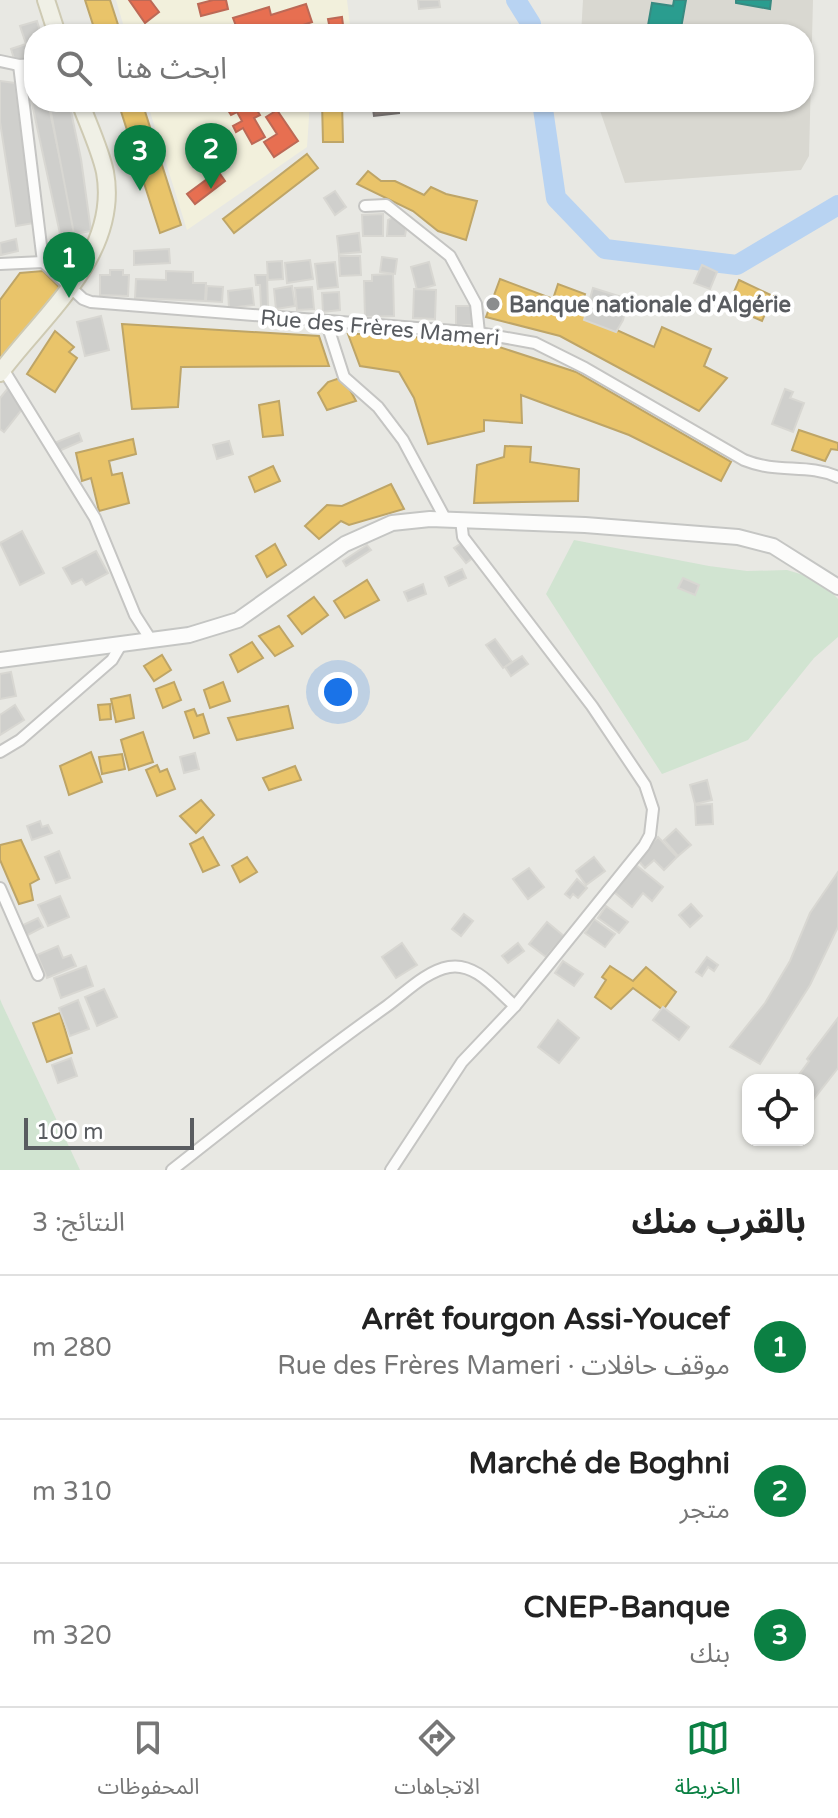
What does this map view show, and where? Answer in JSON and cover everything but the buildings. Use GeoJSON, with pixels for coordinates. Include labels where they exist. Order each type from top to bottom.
{"type":"FeatureCollection","features":[{"type":"Feature","properties":{"kind":"main road"},"geometry":{"type":"LineString","coordinates":[[46,0],[54,24]]}},
{"type":"Feature","properties":{"kind":"main road"},"geometry":{"type":"LineString","coordinates":[[1,371],[70,288],[97,244],[107,210],[105,171],[84,112]]}},
{"type":"Feature","properties":{"kind":"main road"},"geometry":{"type":"LineString","coordinates":[[0,660],[189,635],[238,620],[345,544],[392,523],[453,520],[599,526],[738,537],[773,546],[838,587]]}},
{"type":"Feature","properties":{"kind":"street"},"geometry":{"type":"LineString","coordinates":[[0,61],[24,65]]}},
{"type":"Feature","properties":{"kind":"street"},"geometry":{"type":"LineString","coordinates":[[19,65],[24,106]]}},
{"type":"Feature","properties":{"kind":"street"},"geometry":{"type":"LineString","coordinates":[[0,264],[43,262],[25,112]]}},
{"type":"Feature","properties":{"kind":"street"},"geometry":{"type":"LineString","coordinates":[[365,206],[386,205],[450,256],[476,304],[479,333]]}},
{"type":"Feature","properties":{"kind":"street","name":"Rue des Frères Mameri"},"geometry":{"type":"LineString","coordinates":[[43,262],[83,299],[91,302],[479,333],[535,343],[585,368],[744,460],[763,468],[804,469],[838,477]]}},
{"type":"Feature","properties":{"kind":"street"},"geometry":{"type":"LineString","coordinates":[[326,321],[344,377],[378,407],[403,440],[463,537],[592,706],[645,785],[653,809],[650,835],[644,846],[515,1006],[462,1062],[391,1170]]}},
{"type":"Feature","properties":{"kind":"street"},"geometry":{"type":"LineString","coordinates":[[1,371],[95,518],[135,615],[151,640]]}},
{"type":"Feature","properties":{"kind":"street"},"geometry":{"type":"LineString","coordinates":[[0,752],[20,740],[112,660],[122,643]]}},
{"type":"Feature","properties":{"kind":"street"},"geometry":{"type":"LineString","coordinates":[[0,888],[38,975]]}},
{"type":"Feature","properties":{"kind":"street"},"geometry":{"type":"LineString","coordinates":[[172,1170],[427,976],[448,967],[465,967],[482,977],[515,1006]]}},
{"type":"Feature","properties":{"kind":"shaded area"},"geometry":{"type":"Polygon","coordinates":[[[116,0],[347,0],[350,24],[123,24],[116,0]]]}},
{"type":"Feature","properties":{"kind":"shaded area"},"geometry":{"type":"Polygon","coordinates":[[[583,0],[813,0],[812,24],[582,24],[583,0]]]}},
{"type":"Feature","properties":{"kind":"shaded area"},"geometry":{"type":"Polygon","coordinates":[[[150,112],[309,112],[307,147],[187,230],[150,112]]]}},
{"type":"Feature","properties":{"kind":"shaded area"},"geometry":{"type":"Polygon","coordinates":[[[600,112],[810,112],[809,156],[801,170],[625,183],[600,112]]]}},
{"type":"Feature","properties":{"kind":"green space"},"geometry":{"type":"Polygon","coordinates":[[[574,540],[709,566],[747,571],[787,570],[820,580],[838,599],[838,637],[814,658],[748,740],[662,774],[546,594],[574,540]]]}},
{"type":"Feature","properties":{"kind":"green space"},"geometry":{"type":"Polygon","coordinates":[[[0,999],[2,1004],[80,1170],[0,1170],[0,999]]]}},
{"type":"Feature","properties":{"kind":"waterway"},"geometry":{"type":"LineString","coordinates":[[516,0],[531,24]]}},
{"type":"Feature","properties":{"kind":"waterway"},"geometry":{"type":"LineString","coordinates":[[543,112],[556,198],[605,249],[737,265],[838,205]]}},
{"type":"Feature","properties":{"kind":"place","name":"Marché de Boghni"},"geometry":{"type":"Point","coordinates":[211,189]}},
{"type":"Feature","properties":{"kind":"place","name":"CNEP-Banque"},"geometry":{"type":"Point","coordinates":[140,191]}},
{"type":"Feature","properties":{"kind":"place","name":"Arrêt fourgon Assi-Youcef"},"geometry":{"type":"Point","coordinates":[69,298]}},
{"type":"Feature","properties":{"kind":"place","name":"Banque nationale d'Algérie"},"geometry":{"type":"Point","coordinates":[493,304]}}]}
